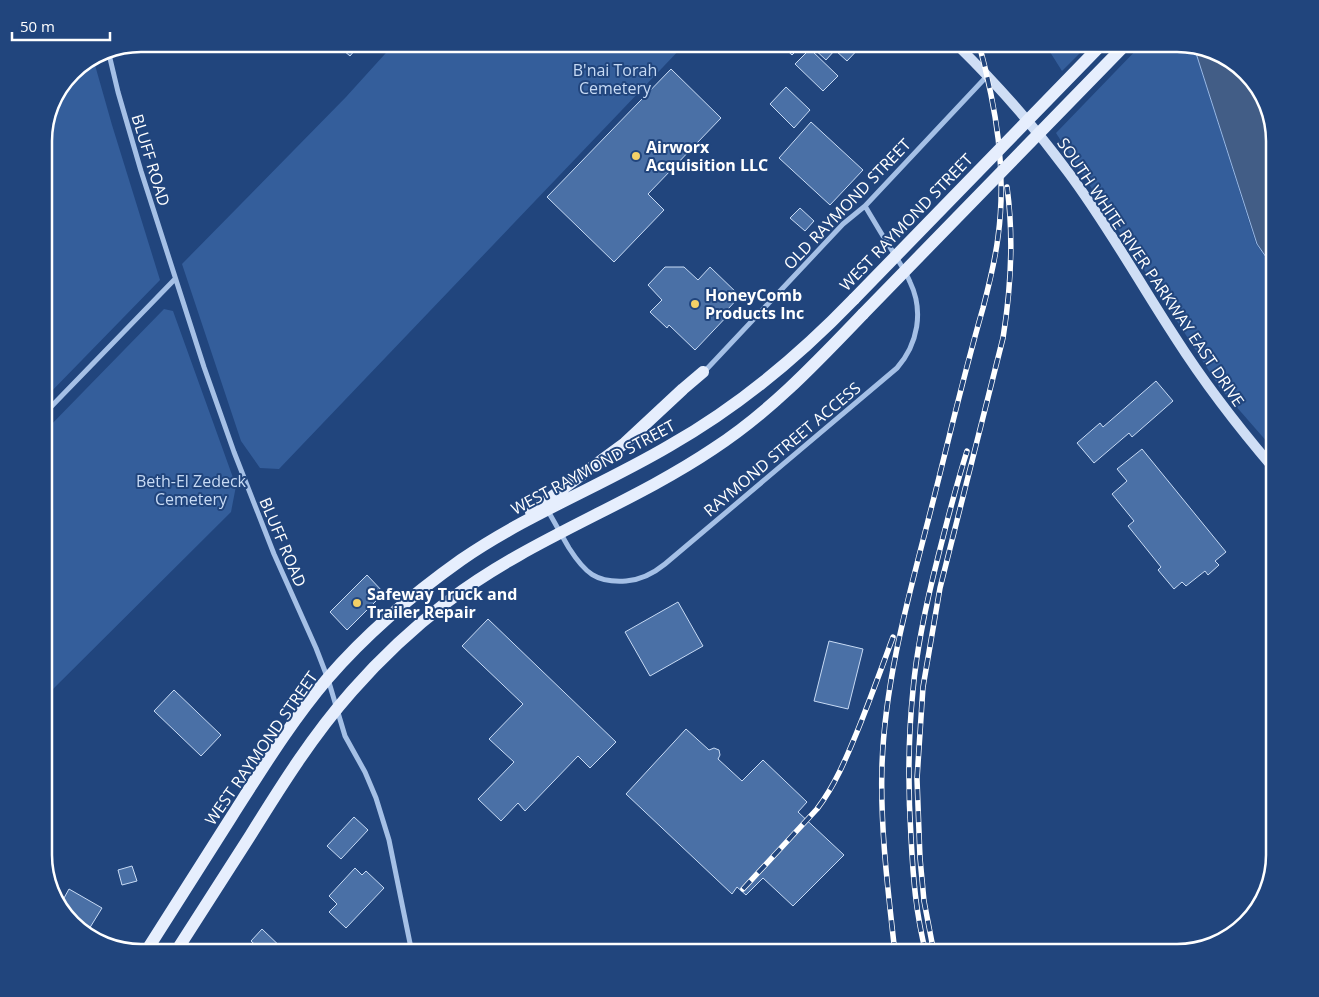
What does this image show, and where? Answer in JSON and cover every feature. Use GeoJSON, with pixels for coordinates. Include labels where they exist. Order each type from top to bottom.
{"type":"FeatureCollection","features":[{"type":"Feature","properties":{"kind":"main road","name":"SOUTH WHITE RIVER PARKWAY EAST DRIVE"},"geometry":{"type":"LineString","coordinates":[[964,52],[1022,113],[1068,172],[1099,216],[1208,387],[1266,459]]}},
{"type":"Feature","properties":{"kind":"main road","name":"WEST RAYMOND STREET"},"geometry":{"type":"LineString","coordinates":[[150,944],[254,781],[290,729],[328,679],[383,622],[461,560],[504,534],[668,447],[724,412],[784,365],[854,299],[1094,52]]}},
{"type":"Feature","properties":{"kind":"main road","name":"WEST RAYMOND STREET"},"geometry":{"type":"LineString","coordinates":[[181,944],[273,798],[338,708],[387,654],[447,602],[500,566],[660,480],[714,449],[746,426],[792,387],[1118,52]]}},
{"type":"Feature","properties":{"kind":"main road"},"geometry":{"type":"LineString","coordinates":[[504,534],[567,485],[607,457],[703,372]]}},
{"type":"Feature","properties":{"kind":"street","name":"BLUFF ROAD"},"geometry":{"type":"LineString","coordinates":[[110,58],[126,122],[210,385],[274,554],[328,679],[345,736],[365,772],[384,825],[402,897],[410,944]]}},
{"type":"Feature","properties":{"kind":"street","name":"OLD RAYMOND STREET"},"geometry":{"type":"LineString","coordinates":[[703,372],[842,224],[865,206],[988,75]]}},
{"type":"Feature","properties":{"kind":"street","name":"RAYMOND STREET ACCESS"},"geometry":{"type":"LineString","coordinates":[[548,510],[580,564],[595,577],[620,581],[633,580],[654,573],[897,368],[913,342],[918,321],[915,294],[908,276],[865,206]]}},
{"type":"Feature","properties":{"kind":"street"},"geometry":{"type":"LineString","coordinates":[[53,405],[176,280]]}},
{"type":"Feature","properties":{"kind":"green space","name":"B'nai Torah Cemetery"},"geometry":{"type":"Polygon","coordinates":[[[677,52],[279,469],[260,468],[241,441],[182,264],[346,97],[386,53],[677,52]]]}},
{"type":"Feature","properties":{"kind":"green space"},"geometry":{"type":"Polygon","coordinates":[[[1050,52],[1081,52],[1062,71],[1050,52]]]}},
{"type":"Feature","properties":{"kind":"green space"},"geometry":{"type":"Polygon","coordinates":[[[1134,52],[1177,52],[1196,54],[1256,244],[1266,258],[1266,441],[1220,388],[1056,133],[1134,52]]]}},
{"type":"Feature","properties":{"kind":"green space"},"geometry":{"type":"Polygon","coordinates":[[[95,66],[112,125],[160,280],[53,390],[53,130],[64,97],[87,71],[95,66]]]}},
{"type":"Feature","properties":{"kind":"green space","name":"Beth-El Zedeck Cemetery"},"geometry":{"type":"Polygon","coordinates":[[[164,309],[173,311],[236,486],[231,512],[53,689],[53,423],[164,309]]]}},
{"type":"Feature","properties":{"kind":"shaded area"},"geometry":{"type":"Polygon","coordinates":[[[1196,54],[1217,62],[1232,71],[1251,92],[1260,108],[1266,130],[1266,257],[1257,244],[1196,54]]]}},
{"type":"Feature","properties":{"kind":"building"},"geometry":{"type":"Polygon","coordinates":[[[807,52],[813,52],[838,76],[823,91],[795,64],[807,52]]]}},
{"type":"Feature","properties":{"kind":"building"},"geometry":{"type":"Polygon","coordinates":[[[818,52],[833,52],[826,60],[818,52]]]}},
{"type":"Feature","properties":{"kind":"building"},"geometry":{"type":"Polygon","coordinates":[[[838,52],[855,52],[847,61],[838,52]]]}},
{"type":"Feature","properties":{"kind":"building","name":"Airworx Acquisition LLC"},"geometry":{"type":"Polygon","coordinates":[[[671,69],[721,118],[648,194],[664,210],[614,262],[547,197],[671,69]]]}},
{"type":"Feature","properties":{"kind":"building"},"geometry":{"type":"Polygon","coordinates":[[[786,87],[810,110],[794,128],[770,104],[786,87]]]}},
{"type":"Feature","properties":{"kind":"building"},"geometry":{"type":"Polygon","coordinates":[[[811,122],[863,170],[830,205],[779,158],[811,122]]]}},
{"type":"Feature","properties":{"kind":"building"},"geometry":{"type":"Polygon","coordinates":[[[800,208],[814,221],[805,231],[790,218],[800,208]]]}},
{"type":"Feature","properties":{"kind":"building","name":"HoneyComb Products Inc"},"geometry":{"type":"Polygon","coordinates":[[[665,267],[684,267],[698,280],[710,267],[740,296],[728,309],[731,312],[695,350],[669,325],[667,328],[650,312],[662,300],[648,285],[665,267]]]}},
{"type":"Feature","properties":{"kind":"building"},"geometry":{"type":"Polygon","coordinates":[[[1156,381],[1173,401],[1132,437],[1129,433],[1094,463],[1077,443],[1100,423],[1103,427],[1156,381]]]}},
{"type":"Feature","properties":{"kind":"building"},"geometry":{"type":"Polygon","coordinates":[[[1142,449],[1226,552],[1215,561],[1219,565],[1208,575],[1205,571],[1186,586],[1182,582],[1174,589],[1158,570],[1161,567],[1128,526],[1134,521],[1112,494],[1127,481],[1117,469],[1142,449]]]}},
{"type":"Feature","properties":{"kind":"building","name":"Safeway Truck and Trailer Repair"},"geometry":{"type":"Polygon","coordinates":[[[367,575],[384,593],[347,630],[330,612],[367,575]]]}},
{"type":"Feature","properties":{"kind":"building"},"geometry":{"type":"Polygon","coordinates":[[[678,602],[703,646],[650,676],[625,632],[678,602]]]}},
{"type":"Feature","properties":{"kind":"building"},"geometry":{"type":"Polygon","coordinates":[[[488,619],[616,742],[590,768],[578,756],[525,811],[518,803],[501,821],[478,799],[514,762],[489,739],[523,704],[462,646],[488,619]]]}},
{"type":"Feature","properties":{"kind":"building"},"geometry":{"type":"Polygon","coordinates":[[[829,641],[863,649],[848,709],[814,701],[829,641]]]}},
{"type":"Feature","properties":{"kind":"building"},"geometry":{"type":"Polygon","coordinates":[[[174,690],[221,735],[201,756],[154,711],[174,690]]]}},
{"type":"Feature","properties":{"kind":"building"},"geometry":{"type":"Polygon","coordinates":[[[686,729],[709,750],[714,748],[719,750],[720,755],[718,759],[742,781],[763,760],[807,802],[798,812],[844,855],[793,906],[763,878],[746,895],[737,887],[732,894],[626,794],[686,729]]]}},
{"type":"Feature","properties":{"kind":"building"},"geometry":{"type":"Polygon","coordinates":[[[354,817],[368,830],[341,859],[327,846],[354,817]]]}},
{"type":"Feature","properties":{"kind":"building"},"geometry":{"type":"Polygon","coordinates":[[[132,866],[137,881],[122,885],[118,870],[132,866]]]}},
{"type":"Feature","properties":{"kind":"building"},"geometry":{"type":"Polygon","coordinates":[[[355,868],[362,875],[366,871],[384,888],[346,928],[329,912],[337,904],[329,896],[355,868]]]}},
{"type":"Feature","properties":{"kind":"building"},"geometry":{"type":"Polygon","coordinates":[[[69,889],[102,908],[90,928],[75,914],[64,898],[69,889]]]}},
{"type":"Feature","properties":{"kind":"building"},"geometry":{"type":"Polygon","coordinates":[[[262,929],[278,944],[254,944],[251,941],[262,929]]]}},
{"type":"Feature","properties":{"kind":"railway"},"geometry":{"type":"LineString","coordinates":[[894,944],[882,812],[882,765],[888,702],[906,609],[990,282],[997,246],[1001,188],[998,139],[995,115],[981,52]]}},
{"type":"Feature","properties":{"kind":"railway"},"geometry":{"type":"LineString","coordinates":[[932,944],[924,901],[920,858],[917,779],[923,687],[940,588],[1003,338],[1011,263],[1007,187]]}},
{"type":"Feature","properties":{"kind":"railway"},"geometry":{"type":"LineString","coordinates":[[924,944],[917,910],[910,819],[909,745],[911,708],[917,656],[926,606],[967,451]]}},
{"type":"Feature","properties":{"kind":"railway"},"geometry":{"type":"LineString","coordinates":[[743,889],[817,809],[830,790],[855,738],[893,637]]}},
{"type":"Feature","properties":{"kind":"place","name":"Airworx Acquisition LLC"},"geometry":{"type":"Point","coordinates":[636,156]}},
{"type":"Feature","properties":{"kind":"place","name":"HoneyComb Products Inc"},"geometry":{"type":"Point","coordinates":[695,304]}},
{"type":"Feature","properties":{"kind":"place","name":"Safeway Truck and Trailer Repair"},"geometry":{"type":"Point","coordinates":[357,603]}}]}
